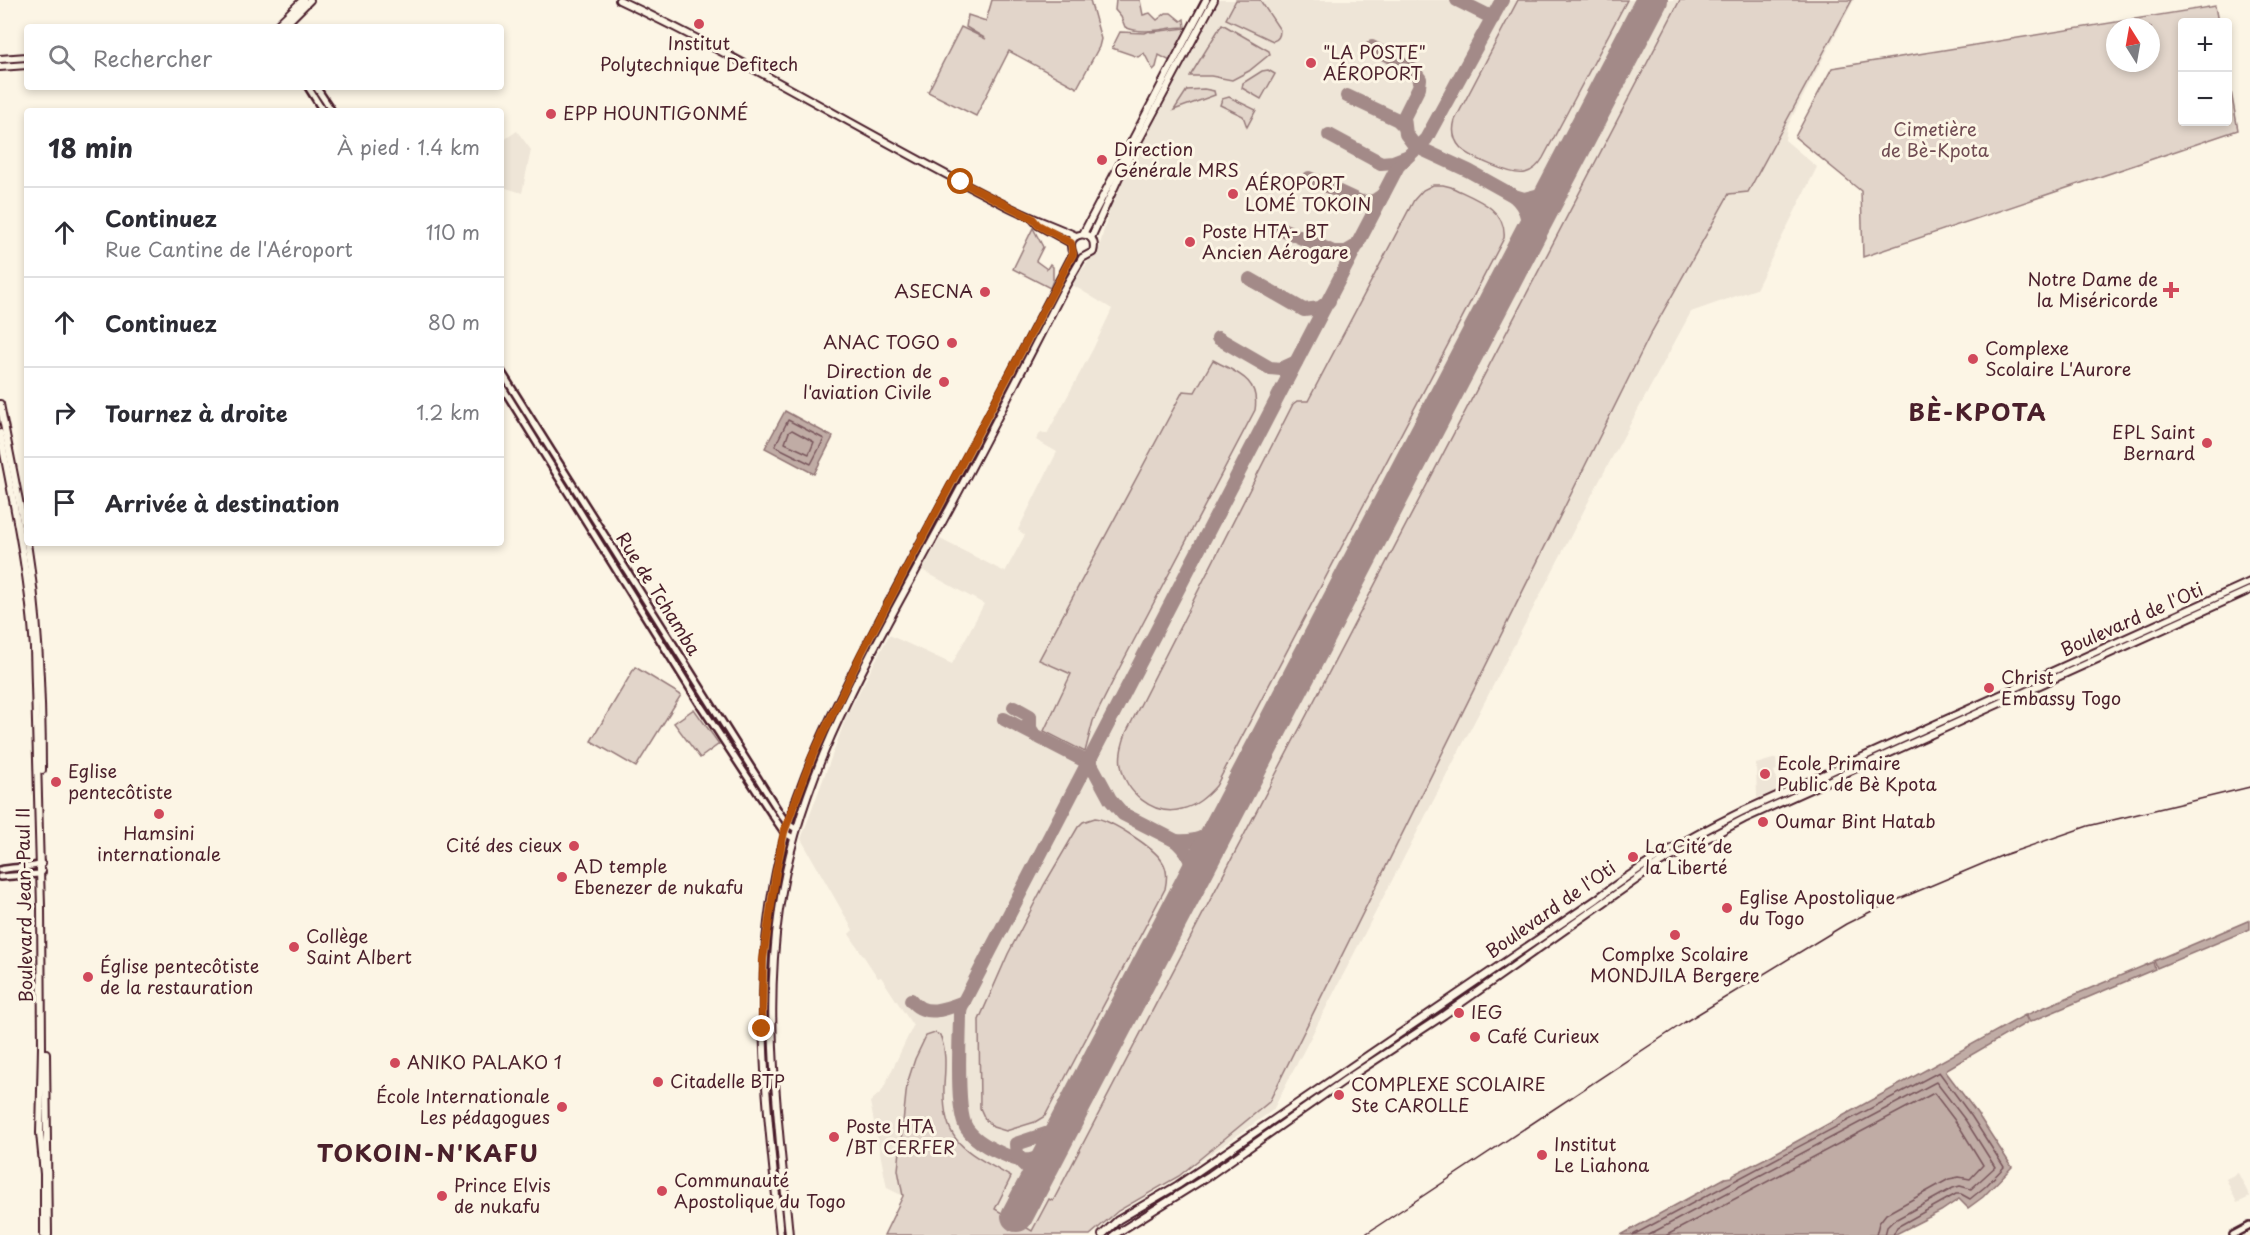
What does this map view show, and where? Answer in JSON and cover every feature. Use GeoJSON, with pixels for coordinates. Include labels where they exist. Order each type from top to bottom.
{"type":"FeatureCollection","features":[{"type":"Feature","properties":{"kind":"main road"},"geometry":{"type":"LineString","coordinates":[[279,24],[303,0]]}},
{"type":"Feature","properties":{"kind":"main road"},"geometry":{"type":"LineString","coordinates":[[286,24],[310,0]]}},
{"type":"Feature","properties":{"kind":"main road"},"geometry":{"type":"LineString","coordinates":[[619,0],[667,22],[884,141],[1032,218],[1091,238],[1094,244],[1093,252],[1082,258],[841,715],[826,746],[793,838],[779,909],[773,960],[771,1033],[789,1235]]}},
{"type":"Feature","properties":{"kind":"main road"},"geometry":{"type":"LineString","coordinates":[[1071,243],[1079,235],[1206,0]]}},
{"type":"Feature","properties":{"kind":"main road"},"geometry":{"type":"LineString","coordinates":[[1091,238],[1119,177],[1214,0]]}},
{"type":"Feature","properties":{"kind":"main road"},"geometry":{"type":"LineString","coordinates":[[0,59],[24,57]]}},
{"type":"Feature","properties":{"kind":"main road"},"geometry":{"type":"LineString","coordinates":[[0,67],[24,65]]}},
{"type":"Feature","properties":{"kind":"main road"},"geometry":{"type":"LineString","coordinates":[[1032,218],[1038,225],[1071,243]]}},
{"type":"Feature","properties":{"kind":"main road"},"geometry":{"type":"LineString","coordinates":[[780,1235],[763,1046],[762,1000],[765,946],[784,832],[825,726],[1073,254],[1071,243]]}},
{"type":"Feature","properties":{"kind":"main road"},"geometry":{"type":"LineString","coordinates":[[1073,254],[1082,258]]}},
{"type":"Feature","properties":{"kind":"main road","name":"Boulevard Jean-Paul II"},"geometry":{"type":"LineString","coordinates":[[0,404],[24,527]]}},
{"type":"Feature","properties":{"kind":"main road","name":"Boulevard Jean-Paul II"},"geometry":{"type":"LineString","coordinates":[[0,433],[21,536],[31,607],[36,682],[49,1162],[48,1235]]}},
{"type":"Feature","properties":{"kind":"main road","name":"Boulevard Jean-Paul II"},"geometry":{"type":"LineString","coordinates":[[28,546],[38,622],[41,678],[40,1133],[44,1174],[44,1235]]}},
{"type":"Feature","properties":{"kind":"main road","name":"Boulevard de l'Oti"},"geometry":{"type":"LineString","coordinates":[[1102,1235],[1118,1220],[1194,1174],[1597,900],[1619,881],[1677,848],[1741,812],[2250,582]]}},
{"type":"Feature","properties":{"kind":"main road","name":"Boulevard de l'Oti"},"geometry":{"type":"LineString","coordinates":[[1114,1235],[1210,1175],[1345,1080],[1444,1015],[1677,848],[2250,590]]}},
{"type":"Feature","properties":{"kind":"street"},"geometry":{"type":"LineString","coordinates":[[310,90],[321,108]]}},
{"type":"Feature","properties":{"kind":"street"},"geometry":{"type":"LineString","coordinates":[[318,90],[330,108]]}},
{"type":"Feature","properties":{"kind":"street","name":"Rue de Tchamba"},"geometry":{"type":"LineString","coordinates":[[504,376],[738,749],[788,824],[796,829]]}},
{"type":"Feature","properties":{"kind":"street","name":"Rue de Tchamba"},"geometry":{"type":"LineString","coordinates":[[504,390],[701,706],[784,832],[793,838]]}},
{"type":"Feature","properties":{"kind":"street"},"geometry":{"type":"LineString","coordinates":[[0,870],[21,866],[41,869]]}},
{"type":"Feature","properties":{"kind":"street"},"geometry":{"type":"LineString","coordinates":[[0,877],[41,869]]}},
{"type":"Feature","properties":{"kind":"street"},"geometry":{"type":"LineString","coordinates":[[2233,1235],[2250,1226]]}},
{"type":"Feature","properties":{"kind":"shaded area"},"geometry":{"type":"Polygon","coordinates":[[[1218,0],[1854,0],[1787,127],[1785,140],[1817,167],[1756,289],[1691,312],[1595,489],[1273,1110],[1179,1176],[1118,1211],[1090,1235],[884,1235],[903,1196],[887,1188],[870,1102],[882,1091],[913,1026],[849,934],[853,930],[801,839],[847,715],[889,635],[952,664],[984,604],[922,570],[940,539],[1005,572],[1025,535],[1018,530],[1057,452],[1036,440],[1041,432],[1047,434],[1112,309],[1071,284],[1099,248],[1109,211],[1121,183],[1218,0]]]}},
{"type":"Feature","properties":{"kind":"shaded area"},"geometry":{"type":"Polygon","coordinates":[[[517,131],[531,150],[522,193],[504,187],[504,140],[517,131]]]}},
{"type":"Feature","properties":{"kind":"shaded area","name":"Ecole Primaire Public de Bè Kpota"},"geometry":{"type":"Polygon","coordinates":[[[1776,758],[1777,770],[1774,771],[1780,789],[1757,798],[1756,764],[1776,758]]]}},
{"type":"Feature","properties":{"kind":"shaded area"},"geometry":{"type":"Polygon","coordinates":[[[2238,1173],[2250,1197],[2237,1203],[2226,1179],[2238,1173]]]}},
{"type":"Feature","properties":{"kind":"green space"},"geometry":{"type":"Polygon","coordinates":[[[992,0],[1090,0],[1101,39],[1077,88],[1009,51],[976,116],[928,92],[961,27],[986,39],[966,27],[968,15],[986,21],[992,0]]]}},
{"type":"Feature","properties":{"kind":"green space"},"geometry":{"type":"Polygon","coordinates":[[[1116,0],[1140,0],[1143,15],[1150,13],[1157,20],[1166,13],[1171,13],[1181,21],[1184,19],[1185,27],[1147,31],[1132,30],[1125,27],[1115,10],[1116,0]]]}},
{"type":"Feature","properties":{"kind":"green space"},"geometry":{"type":"Polygon","coordinates":[[[1236,0],[1260,0],[1280,30],[1277,38],[1273,41],[1226,19],[1236,0]]]}},
{"type":"Feature","properties":{"kind":"green space"},"geometry":{"type":"Polygon","coordinates":[[[1518,0],[1627,0],[1541,161],[1531,171],[1525,173],[1511,172],[1472,156],[1460,147],[1453,131],[1455,120],[1518,0]]]}},
{"type":"Feature","properties":{"kind":"green space"},"geometry":{"type":"Polygon","coordinates":[[[1680,0],[1852,0],[1748,192],[1729,194],[1650,335],[1269,1102],[1179,1176],[1118,1211],[1090,1235],[884,1235],[903,1196],[898,1170],[907,1084],[926,1036],[935,1033],[940,1035],[944,1048],[944,1106],[952,1134],[969,1152],[1011,1177],[995,1209],[1032,1231],[1049,1199],[1053,1201],[1680,0]]]}},
{"type":"Feature","properties":{"kind":"green space","name":"Cimetière de Bè-Kpota"},"geometry":{"type":"Polygon","coordinates":[[[2215,6],[2217,18],[2178,18],[2178,126],[2232,126],[2232,97],[2238,130],[1863,257],[1861,191],[1795,137],[1832,68],[2106,24],[2106,72],[2160,72],[2160,18],[2141,18],[2215,6]]]}},
{"type":"Feature","properties":{"kind":"green space"},"geometry":{"type":"Polygon","coordinates":[[[1222,24],[1269,51],[1270,54],[1249,71],[1232,80],[1211,76],[1190,76],[1222,24]]]}},
{"type":"Feature","properties":{"kind":"green space"},"geometry":{"type":"Polygon","coordinates":[[[1186,28],[1187,34],[1172,62],[1159,55],[1153,70],[1144,53],[1138,57],[1112,48],[1120,32],[1145,33],[1186,28]]]}},
{"type":"Feature","properties":{"kind":"green space"},"geometry":{"type":"Polygon","coordinates":[[[1268,70],[1275,74],[1261,99],[1242,88],[1243,83],[1262,71],[1268,70]]]}},
{"type":"Feature","properties":{"kind":"green space"},"geometry":{"type":"Polygon","coordinates":[[[1187,90],[1214,91],[1215,95],[1174,110],[1187,90]]]}},
{"type":"Feature","properties":{"kind":"green space"},"geometry":{"type":"Polygon","coordinates":[[[1229,97],[1256,110],[1247,127],[1243,116],[1220,105],[1222,99],[1229,97]]]}},
{"type":"Feature","properties":{"kind":"green space"},"geometry":{"type":"Polygon","coordinates":[[[1433,185],[1451,187],[1487,205],[1500,219],[1504,238],[1216,786],[1187,808],[1171,811],[1151,806],[1134,793],[1124,775],[1121,757],[1126,733],[1293,404],[1297,401],[1308,401],[1414,200],[1423,190],[1433,185]]]}},
{"type":"Feature","properties":{"kind":"green space"},"geometry":{"type":"Polygon","coordinates":[[[1033,228],[1043,247],[1036,261],[1047,269],[1050,264],[1053,267],[1053,280],[1050,288],[1013,269],[1033,228]]]}},
{"type":"Feature","properties":{"kind":"green space"},"geometry":{"type":"Polygon","coordinates":[[[1213,360],[1245,378],[1254,391],[1255,410],[1093,721],[1085,752],[1044,731],[1071,674],[1039,660],[1183,391],[1195,392],[1213,360]]]}},
{"type":"Feature","properties":{"kind":"green space"},"geometry":{"type":"Polygon","coordinates":[[[635,667],[681,695],[636,767],[591,741],[635,667]]]}},
{"type":"Feature","properties":{"kind":"green space"},"geometry":{"type":"Polygon","coordinates":[[[694,709],[719,744],[700,758],[674,723],[694,709]]]}},
{"type":"Feature","properties":{"kind":"green space"},"geometry":{"type":"Polygon","coordinates":[[[1095,818],[1121,829],[1157,855],[1166,871],[1165,889],[1045,1116],[1035,1122],[1006,1131],[993,1127],[985,1119],[980,1108],[979,1020],[1008,954],[1044,885],[1078,827],[1083,822],[1095,818]]]}},
{"type":"Feature","properties":{"kind":"water"},"geometry":{"type":"Polygon","coordinates":[[[785,411],[833,437],[814,474],[765,448],[785,411]]]}},
{"type":"Feature","properties":{"kind":"water"},"geometry":{"type":"Polygon","coordinates":[[[2250,920],[2250,929],[2157,968],[2154,961],[2250,920]]]}},
{"type":"Feature","properties":{"kind":"water"},"geometry":{"type":"Polygon","coordinates":[[[2153,962],[2155,969],[2030,1022],[2026,1015],[2153,962]]]}},
{"type":"Feature","properties":{"kind":"water"},"geometry":{"type":"Polygon","coordinates":[[[2025,1015],[2028,1022],[1947,1069],[1946,1072],[1977,1113],[2012,1167],[1983,1197],[1968,1208],[1959,1199],[1894,1235],[1621,1235],[1772,1155],[2025,1015]]]}},
{"type":"Feature","properties":{"kind":"taxiway"},"geometry":{"type":"LineString","coordinates":[[1457,0],[1493,18]]}},
{"type":"Feature","properties":{"kind":"taxiway"},"geometry":{"type":"LineString","coordinates":[[1055,1144],[1034,1159],[1017,1159],[987,1146],[967,1129],[963,1120],[960,1092],[961,1007],[1398,166],[1426,139],[1502,0]]}},
{"type":"Feature","properties":{"kind":"taxiway"},"geometry":{"type":"LineString","coordinates":[[1372,47],[1413,70],[1420,79],[1419,87],[1404,117],[1406,134],[1415,146],[1524,199],[1544,194],[1558,180]]}},
{"type":"Feature","properties":{"kind":"taxiway"},"geometry":{"type":"LineString","coordinates":[[1347,96],[1398,120],[1404,126]]}},
{"type":"Feature","properties":{"kind":"taxiway"},"geometry":{"type":"LineString","coordinates":[[1329,135],[1381,163],[1393,162],[1406,157]]}},
{"type":"Feature","properties":{"kind":"taxiway"},"geometry":{"type":"LineString","coordinates":[[1309,178],[1361,202],[1374,201],[1383,195]]}},
{"type":"Feature","properties":{"kind":"taxiway"},"geometry":{"type":"LineString","coordinates":[[1514,196],[1523,206],[1527,217],[1528,229],[1525,243]]}},
{"type":"Feature","properties":{"kind":"taxiway"},"geometry":{"type":"LineString","coordinates":[[1282,229],[1333,252],[1346,252],[1358,245]]}},
{"type":"Feature","properties":{"kind":"taxiway"},"geometry":{"type":"LineString","coordinates":[[1250,279],[1304,310],[1320,308],[1329,301]]}},
{"type":"Feature","properties":{"kind":"taxiway"},"geometry":{"type":"LineString","coordinates":[[1218,338],[1270,368],[1281,369],[1296,362]]}},
{"type":"Feature","properties":{"kind":"taxiway"},"geometry":{"type":"LineString","coordinates":[[1014,707],[1030,716],[1030,728],[1033,733]]}},
{"type":"Feature","properties":{"kind":"taxiway"},"geometry":{"type":"LineString","coordinates":[[1004,719],[1091,764],[1110,799],[1123,814],[1176,841]]}},
{"type":"Feature","properties":{"kind":"taxiway"},"geometry":{"type":"LineString","coordinates":[[1186,894],[1192,866],[1187,854],[1176,841],[1199,839],[1206,836],[1226,814]]}},
{"type":"Feature","properties":{"kind":"taxiway"},"geometry":{"type":"LineString","coordinates":[[911,1000],[916,1006],[929,1010],[943,1009],[964,1002]]}},
{"type":"Feature","properties":{"kind":"taxiway"},"geometry":{"type":"LineString","coordinates":[[1041,1170],[1030,1169],[1022,1163],[1016,1144],[1055,1131],[1067,1120]]}},
{"type":"Feature","properties":{"kind":"runway"},"geometry":{"type":"LineString","coordinates":[[1017,1216],[1652,0]]}},
{"type":"Feature","properties":{"kind":"railway"},"geometry":{"type":"LineString","coordinates":[[1364,1235],[1685,1022],[1846,924],[2001,856],[2088,826],[2250,787]]}},
{"type":"Feature","properties":{"kind":"place","name":"Institut Polytechnique Defitech"},"geometry":{"type":"Point","coordinates":[699,24]}},
{"type":"Feature","properties":{"kind":"place","name":"\"LA POSTE\" AÉROPORT"},"geometry":{"type":"Point","coordinates":[1311,63]}},
{"type":"Feature","properties":{"kind":"place","name":"EPP HOUNTIGONMÉ"},"geometry":{"type":"Point","coordinates":[551,114]}},
{"type":"Feature","properties":{"kind":"place","name":"Direction Générale MRS"},"geometry":{"type":"Point","coordinates":[1102,160]}},
{"type":"Feature","properties":{"kind":"place","name":"AÉROPORT LOMÉ TOKOIN"},"geometry":{"type":"Point","coordinates":[1233,194]}},
{"type":"Feature","properties":{"kind":"place","name":"Poste HTA- BT Ancien Aérogare"},"geometry":{"type":"Point","coordinates":[1190,242]}},
{"type":"Feature","properties":{"kind":"place","name":"Notre Dame de la Miséricorde"},"geometry":{"type":"Point","coordinates":[2171,290]}},
{"type":"Feature","properties":{"kind":"place","name":"ASECNA"},"geometry":{"type":"Point","coordinates":[985,292]}},
{"type":"Feature","properties":{"kind":"place","name":"ANAC TOGO"},"geometry":{"type":"Point","coordinates":[952,343]}},
{"type":"Feature","properties":{"kind":"place","name":"Complexe Scolaire L'Aurore"},"geometry":{"type":"Point","coordinates":[1973,359]}},
{"type":"Feature","properties":{"kind":"place","name":"Direction de l'aviation Civile"},"geometry":{"type":"Point","coordinates":[944,382]}},
{"type":"Feature","properties":{"kind":"place","name":"EPL Saint Bernard"},"geometry":{"type":"Point","coordinates":[2207,443]}},
{"type":"Feature","properties":{"kind":"place","name":"Christ Embassy Togo"},"geometry":{"type":"Point","coordinates":[1989,688]}},
{"type":"Feature","properties":{"kind":"place","name":"Ecole Primaire Public de Bè Kpota"},"geometry":{"type":"Point","coordinates":[1765,774]}},
{"type":"Feature","properties":{"kind":"place","name":"Eglise pentecôtiste"},"geometry":{"type":"Point","coordinates":[56,782]}},
{"type":"Feature","properties":{"kind":"place","name":"Hamsini internationale"},"geometry":{"type":"Point","coordinates":[159,814]}},
{"type":"Feature","properties":{"kind":"place","name":"Oumar Bint Hatab"},"geometry":{"type":"Point","coordinates":[1763,822]}},
{"type":"Feature","properties":{"kind":"place","name":"Cité des cieux"},"geometry":{"type":"Point","coordinates":[574,846]}},
{"type":"Feature","properties":{"kind":"place","name":"La Cité de la Liberté"},"geometry":{"type":"Point","coordinates":[1633,857]}},
{"type":"Feature","properties":{"kind":"place","name":"AD temple Ebenezer de nukafu"},"geometry":{"type":"Point","coordinates":[562,877]}},
{"type":"Feature","properties":{"kind":"place","name":"Eglise Apostolique du Togo"},"geometry":{"type":"Point","coordinates":[1727,908]}},
{"type":"Feature","properties":{"kind":"place","name":"Complxe Scolaire MONDJILA Bergere"},"geometry":{"type":"Point","coordinates":[1675,935]}},
{"type":"Feature","properties":{"kind":"place","name":"Collège Saint Albert"},"geometry":{"type":"Point","coordinates":[294,947]}},
{"type":"Feature","properties":{"kind":"place","name":"Église pentecôtiste de la restauration"},"geometry":{"type":"Point","coordinates":[88,977]}},
{"type":"Feature","properties":{"kind":"place","name":"IEG"},"geometry":{"type":"Point","coordinates":[1459,1013]}},
{"type":"Feature","properties":{"kind":"place","name":"Café Curieux"},"geometry":{"type":"Point","coordinates":[1475,1037]}},
{"type":"Feature","properties":{"kind":"place","name":"ANIKO PALAKO 1"},"geometry":{"type":"Point","coordinates":[395,1063]}},
{"type":"Feature","properties":{"kind":"place","name":"Citadelle BTP"},"geometry":{"type":"Point","coordinates":[658,1082]}},
{"type":"Feature","properties":{"kind":"place","name":"COMPLEXE SCOLAIRE Ste CAROLLE"},"geometry":{"type":"Point","coordinates":[1339,1095]}},
{"type":"Feature","properties":{"kind":"place","name":"École Internationale Les pédagogues"},"geometry":{"type":"Point","coordinates":[562,1107]}},
{"type":"Feature","properties":{"kind":"place","name":"Poste HTA /BT CERFER"},"geometry":{"type":"Point","coordinates":[834,1137]}},
{"type":"Feature","properties":{"kind":"place","name":"Institut Le Liahona"},"geometry":{"type":"Point","coordinates":[1542,1155]}},
{"type":"Feature","properties":{"kind":"place","name":"Communauté Apostolique du Togo"},"geometry":{"type":"Point","coordinates":[662,1191]}},
{"type":"Feature","properties":{"kind":"place","name":"Prince Elvis de nukafu"},"geometry":{"type":"Point","coordinates":[442,1196]}},
{"type":"Feature","properties":{"kind":"district","name":"BÈ-KPOTA"},"geometry":{"type":"Point","coordinates":[1978,413]}},
{"type":"Feature","properties":{"kind":"district","name":"TOKOIN-N'KAFU"},"geometry":{"type":"Point","coordinates":[428,1154]}},
{"type":"Feature","properties":{"kind":"route"},"geometry":{"type":"LineString","coordinates":[[762,1029],[763,960],[776,872],[784,832],[812,757],[862,652],[1073,254],[1071,243],[1038,225],[1032,218],[961,182]]}}]}
